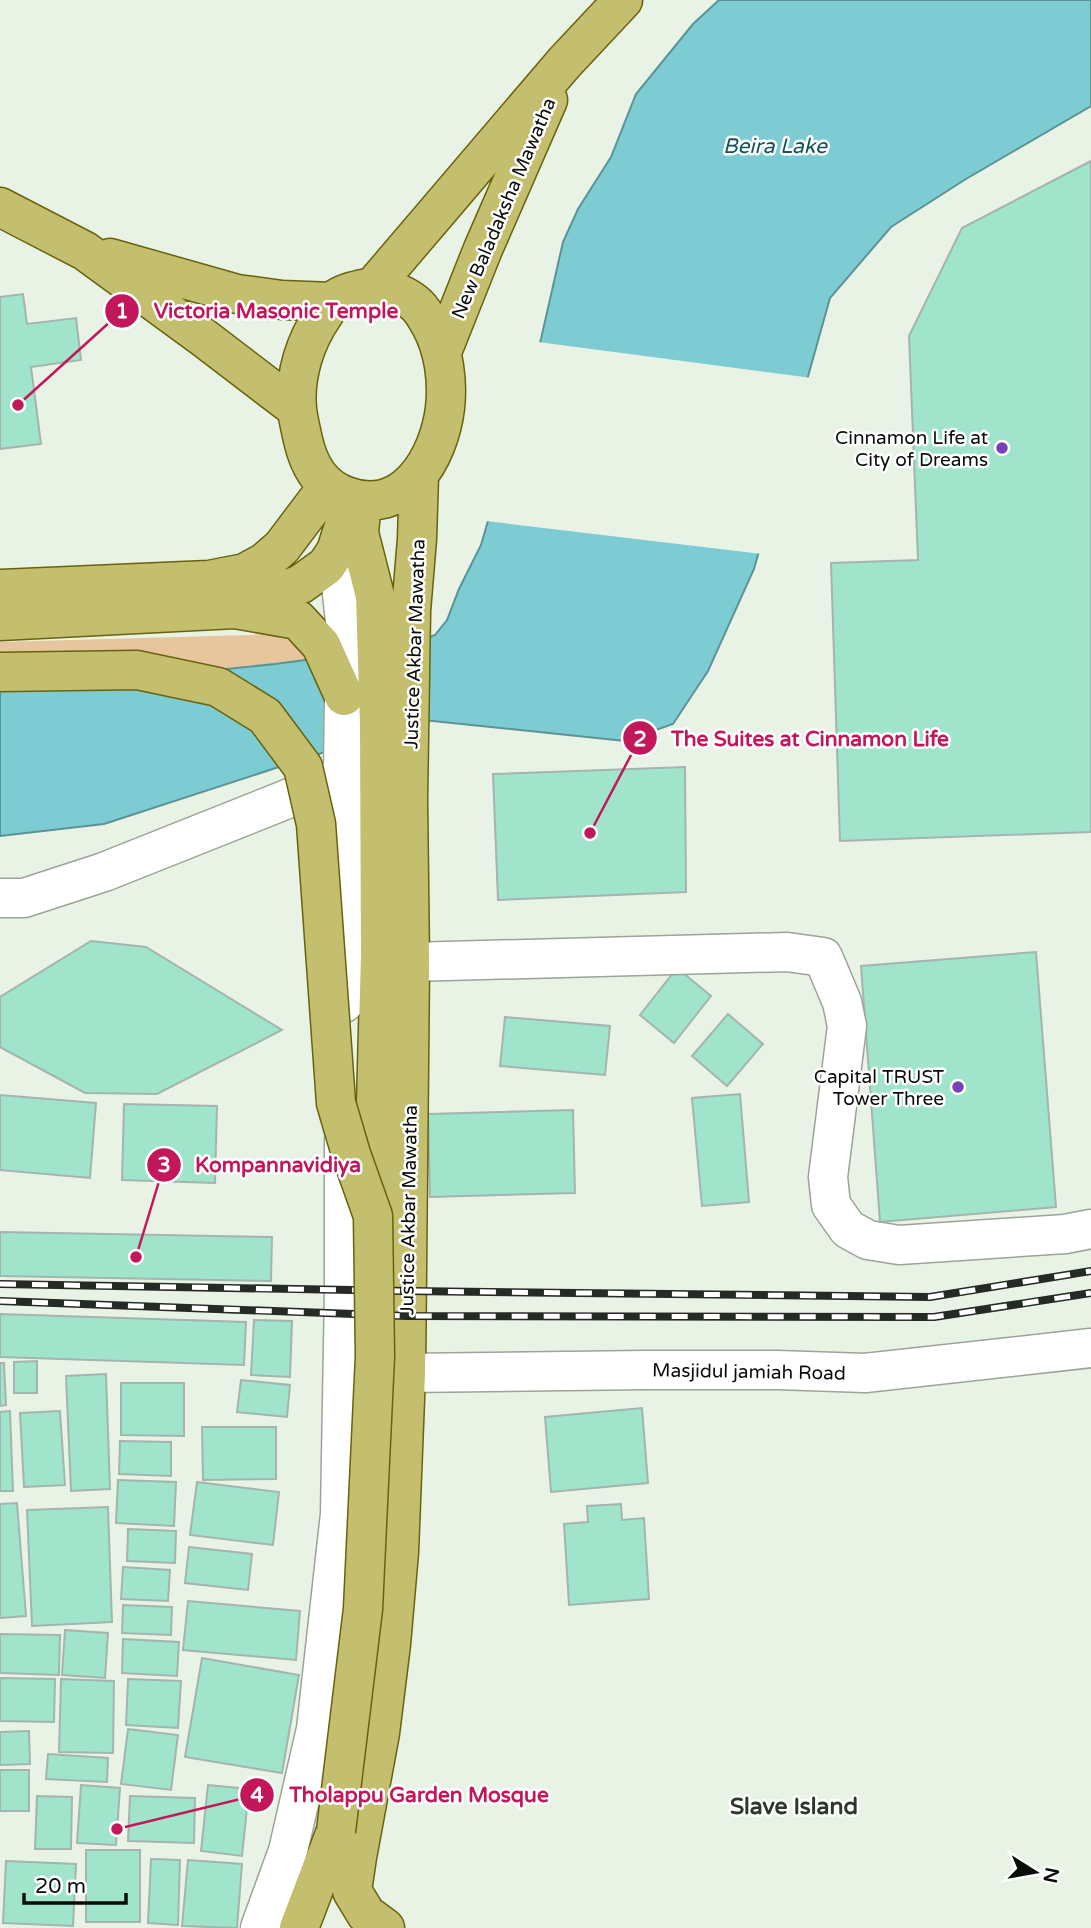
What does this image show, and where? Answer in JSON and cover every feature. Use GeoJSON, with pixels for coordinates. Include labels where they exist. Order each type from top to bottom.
{"type":"FeatureCollection","features":[{"type":"Feature","properties":{"kind":"main road","name":"New Baladaksha Mawatha"},"geometry":{"type":"LineString","coordinates":[[373,287],[564,63],[623,0]]}},
{"type":"Feature","properties":{"kind":"main road","name":"New Baladaksha Mawatha"},"geometry":{"type":"LineString","coordinates":[[442,352],[483,249],[564,63]]}},
{"type":"Feature","properties":{"kind":"main road"},"geometry":{"type":"LineString","coordinates":[[0,207],[85,251],[297,409]]}},
{"type":"Feature","properties":{"kind":"main road"},"geometry":{"type":"LineString","coordinates":[[85,251],[237,294],[282,300],[332,302]]}},
{"type":"Feature","properties":{"kind":"main road"},"geometry":{"type":"LineString","coordinates":[[0,589],[209,580],[245,573],[350,505],[398,494],[419,476],[428,462],[445,407],[445,371],[442,352],[424,313],[413,301],[391,290],[373,287],[348,292],[332,302],[315,327],[298,377],[297,409],[305,450],[315,473],[350,505]]}},
{"type":"Feature","properties":{"kind":"main road","name":"Justice Akbar Mawatha"},"geometry":{"type":"LineString","coordinates":[[385,1928],[366,1914],[352,1891],[380,1733],[399,1552],[407,1373],[411,611],[419,476]]}},
{"type":"Feature","properties":{"kind":"main road"},"geometry":{"type":"LineString","coordinates":[[235,609],[301,584],[326,566],[336,551],[350,505]]}},
{"type":"Feature","properties":{"kind":"main road","name":"Justice Akbar Mawatha"},"geometry":{"type":"LineString","coordinates":[[299,1928],[336,1832],[363,1609],[374,1356],[373,1216],[380,955],[375,596],[350,505]]}},
{"type":"Feature","properties":{"kind":"main road"},"geometry":{"type":"LineString","coordinates":[[0,621],[235,609],[298,620],[321,645],[344,696]]}},
{"type":"Feature","properties":{"kind":"main road"},"geometry":{"type":"LineString","coordinates":[[0,672],[137,670],[218,687],[265,716],[303,767],[316,824],[336,1103],[373,1216]]}},
{"type":"Feature","properties":{"kind":"street"},"geometry":{"type":"LineString","coordinates":[[260,1928],[288,1851],[316,1729],[340,1514],[344,1290],[345,622],[341,584],[350,505]]}},
{"type":"Feature","properties":{"kind":"street"},"geometry":{"type":"LineString","coordinates":[[0,898],[24,898],[104,872],[344,775]]}},
{"type":"Feature","properties":{"kind":"street"},"geometry":{"type":"LineString","coordinates":[[410,961],[787,952],[823,957],[842,1002],[847,1027],[828,1177],[831,1205],[848,1229],[869,1240],[899,1245],[1065,1234],[1091,1229]]}},
{"type":"Feature","properties":{"kind":"street","name":"Masjidul jamiah Road"},"geometry":{"type":"LineString","coordinates":[[407,1373],[646,1370],[865,1373],[1091,1348]]}},
{"type":"Feature","properties":{"kind":"shaded area"},"geometry":{"type":"Polygon","coordinates":[[[349,632],[349,655],[107,681],[0,684],[0,642],[349,632]]]}},
{"type":"Feature","properties":{"kind":"water","name":"Beira Lake"},"geometry":{"type":"Polygon","coordinates":[[[719,0],[1091,0],[1091,106],[966,179],[891,227],[830,298],[754,569],[708,671],[673,724],[625,741],[423,720],[104,824],[0,836],[0,684],[107,681],[275,664],[403,647],[435,635],[447,620],[481,545],[541,339],[563,242],[578,209],[611,157],[636,94],[693,24],[719,0]]]}},
{"type":"Feature","properties":{"kind":"pier"},"geometry":{"type":"Polygon","coordinates":[[[538,342],[812,378],[762,554],[486,521],[538,342]]]}},
{"type":"Feature","properties":{"kind":"building","name":"Cinnamon Life at City of Dreams"},"geometry":{"type":"Polygon","coordinates":[[[1091,161],[1091,832],[840,841],[831,563],[918,560],[909,336],[962,228],[1091,161]]]}},
{"type":"Feature","properties":{"kind":"building"},"geometry":{"type":"Polygon","coordinates":[[[23,294],[27,324],[76,318],[81,360],[31,367],[41,444],[0,449],[0,297],[23,294]]]}},
{"type":"Feature","properties":{"kind":"building"},"geometry":{"type":"Polygon","coordinates":[[[685,767],[686,892],[498,900],[493,774],[685,767]]]}},
{"type":"Feature","properties":{"kind":"building"},"geometry":{"type":"Polygon","coordinates":[[[91,941],[146,947],[282,1030],[157,1094],[85,1093],[0,1047],[0,997],[91,941]]]}},
{"type":"Feature","properties":{"kind":"building","name":"Capital TRUST Tower Three"},"geometry":{"type":"Polygon","coordinates":[[[1036,952],[1056,1207],[880,1222],[861,966],[1036,952]]]}},
{"type":"Feature","properties":{"kind":"building"},"geometry":{"type":"Polygon","coordinates":[[[677,968],[711,996],[674,1043],[640,1015],[677,968]]]}},
{"type":"Feature","properties":{"kind":"building"},"geometry":{"type":"Polygon","coordinates":[[[728,1014],[763,1044],[727,1086],[692,1056],[728,1014]]]}},
{"type":"Feature","properties":{"kind":"building"},"geometry":{"type":"Polygon","coordinates":[[[505,1017],[610,1026],[605,1075],[500,1066],[505,1017]]]}},
{"type":"Feature","properties":{"kind":"building"},"geometry":{"type":"Polygon","coordinates":[[[740,1094],[749,1202],[702,1206],[692,1098],[740,1094]]]}},
{"type":"Feature","properties":{"kind":"building"},"geometry":{"type":"Polygon","coordinates":[[[0,1095],[96,1103],[90,1178],[0,1170],[0,1095]]]}},
{"type":"Feature","properties":{"kind":"building"},"geometry":{"type":"Polygon","coordinates":[[[124,1104],[217,1106],[215,1183],[122,1180],[124,1104]]]}},
{"type":"Feature","properties":{"kind":"building"},"geometry":{"type":"Polygon","coordinates":[[[573,1110],[575,1193],[430,1197],[428,1114],[573,1110]]]}},
{"type":"Feature","properties":{"kind":"building"},"geometry":{"type":"Polygon","coordinates":[[[0,1232],[272,1237],[271,1281],[0,1276],[0,1232]]]}},
{"type":"Feature","properties":{"kind":"building"},"geometry":{"type":"Polygon","coordinates":[[[0,1314],[246,1322],[244,1365],[0,1357],[0,1314]]]}},
{"type":"Feature","properties":{"kind":"building"},"geometry":{"type":"Polygon","coordinates":[[[0,1314],[246,1322],[244,1365],[0,1357],[0,1314]]]}},
{"type":"Feature","properties":{"kind":"building"},"geometry":{"type":"Polygon","coordinates":[[[254,1320],[292,1321],[290,1377],[251,1375],[254,1320]]]}},
{"type":"Feature","properties":{"kind":"building"},"geometry":{"type":"Polygon","coordinates":[[[37,1361],[37,1393],[14,1393],[14,1362],[37,1361]]]}},
{"type":"Feature","properties":{"kind":"building"},"geometry":{"type":"Polygon","coordinates":[[[0,1363],[4,1363],[6,1405],[0,1406],[0,1363]]]}},
{"type":"Feature","properties":{"kind":"building"},"geometry":{"type":"Polygon","coordinates":[[[106,1374],[110,1489],[71,1491],[66,1376],[106,1374]]]}},
{"type":"Feature","properties":{"kind":"building"},"geometry":{"type":"Polygon","coordinates":[[[241,1380],[290,1385],[287,1417],[237,1412],[241,1380]]]}},
{"type":"Feature","properties":{"kind":"building"},"geometry":{"type":"Polygon","coordinates":[[[121,1383],[184,1383],[184,1436],[121,1435],[121,1383]]]}},
{"type":"Feature","properties":{"kind":"building"},"geometry":{"type":"Polygon","coordinates":[[[642,1408],[648,1483],[551,1492],[545,1417],[642,1408]]]}},
{"type":"Feature","properties":{"kind":"building"},"geometry":{"type":"Polygon","coordinates":[[[10,1411],[13,1491],[0,1491],[0,1412],[10,1411]]]}},
{"type":"Feature","properties":{"kind":"building"},"geometry":{"type":"Polygon","coordinates":[[[60,1411],[65,1485],[24,1487],[20,1413],[60,1411]]]}},
{"type":"Feature","properties":{"kind":"building"},"geometry":{"type":"Polygon","coordinates":[[[202,1427],[276,1427],[276,1479],[203,1480],[202,1427]]]}},
{"type":"Feature","properties":{"kind":"building"},"geometry":{"type":"Polygon","coordinates":[[[120,1441],[171,1442],[171,1476],[119,1474],[120,1441]]]}},
{"type":"Feature","properties":{"kind":"building"},"geometry":{"type":"Polygon","coordinates":[[[118,1480],[176,1482],[174,1526],[116,1523],[118,1480]]]}},
{"type":"Feature","properties":{"kind":"building"},"geometry":{"type":"Polygon","coordinates":[[[197,1482],[279,1492],[273,1545],[190,1535],[197,1482]]]}},
{"type":"Feature","properties":{"kind":"building"},"geometry":{"type":"Polygon","coordinates":[[[17,1503],[26,1616],[0,1618],[0,1504],[17,1503]]]}},
{"type":"Feature","properties":{"kind":"building"},"geometry":{"type":"Polygon","coordinates":[[[621,1504],[622,1520],[644,1518],[649,1599],[569,1605],[564,1524],[588,1522],[587,1506],[621,1504]]]}},
{"type":"Feature","properties":{"kind":"building"},"geometry":{"type":"Polygon","coordinates":[[[108,1507],[112,1622],[32,1626],[27,1510],[108,1507]]]}},
{"type":"Feature","properties":{"kind":"building"},"geometry":{"type":"Polygon","coordinates":[[[128,1529],[176,1531],[175,1563],[127,1561],[128,1529]]]}},
{"type":"Feature","properties":{"kind":"building"},"geometry":{"type":"Polygon","coordinates":[[[189,1547],[252,1554],[248,1590],[185,1583],[189,1547]]]}},
{"type":"Feature","properties":{"kind":"building"},"geometry":{"type":"Polygon","coordinates":[[[123,1567],[170,1570],[168,1601],[121,1599],[123,1567]]]}},
{"type":"Feature","properties":{"kind":"building"},"geometry":{"type":"Polygon","coordinates":[[[188,1601],[300,1611],[296,1660],[183,1650],[188,1601]]]}},
{"type":"Feature","properties":{"kind":"building"},"geometry":{"type":"Polygon","coordinates":[[[123,1605],[172,1607],[171,1635],[122,1633],[123,1605]]]}},
{"type":"Feature","properties":{"kind":"building"},"geometry":{"type":"Polygon","coordinates":[[[65,1630],[108,1633],[105,1678],[62,1675],[65,1630]]]}},
{"type":"Feature","properties":{"kind":"building"},"geometry":{"type":"Polygon","coordinates":[[[0,1634],[60,1635],[59,1675],[0,1673],[0,1634]]]}},
{"type":"Feature","properties":{"kind":"building"},"geometry":{"type":"Polygon","coordinates":[[[123,1639],[179,1642],[177,1676],[122,1673],[123,1639]]]}},
{"type":"Feature","properties":{"kind":"building"},"geometry":{"type":"Polygon","coordinates":[[[202,1658],[299,1675],[282,1773],[185,1757],[202,1658]]]}},
{"type":"Feature","properties":{"kind":"building"},"geometry":{"type":"Polygon","coordinates":[[[0,1678],[55,1679],[54,1722],[0,1721],[0,1678]]]}},
{"type":"Feature","properties":{"kind":"building"},"geometry":{"type":"Polygon","coordinates":[[[61,1679],[114,1681],[113,1753],[59,1752],[61,1679]]]}},
{"type":"Feature","properties":{"kind":"building"},"geometry":{"type":"Polygon","coordinates":[[[128,1679],[181,1681],[178,1728],[126,1725],[128,1679]]]}},
{"type":"Feature","properties":{"kind":"building"},"geometry":{"type":"Polygon","coordinates":[[[128,1729],[178,1735],[171,1790],[121,1784],[128,1729]]]}},
{"type":"Feature","properties":{"kind":"building"},"geometry":{"type":"Polygon","coordinates":[[[29,1731],[30,1764],[0,1765],[0,1732],[29,1731]]]}},
{"type":"Feature","properties":{"kind":"building"},"geometry":{"type":"Polygon","coordinates":[[[48,1754],[108,1758],[107,1782],[46,1779],[48,1754]]]}},
{"type":"Feature","properties":{"kind":"building"},"geometry":{"type":"Polygon","coordinates":[[[0,1770],[29,1770],[29,1811],[0,1811],[0,1770]]]}},
{"type":"Feature","properties":{"kind":"building"},"geometry":{"type":"Polygon","coordinates":[[[81,1785],[120,1788],[116,1845],[77,1843],[81,1785]]]}},
{"type":"Feature","properties":{"kind":"building"},"geometry":{"type":"Polygon","coordinates":[[[208,1785],[249,1789],[242,1856],[201,1851],[208,1785]]]}},
{"type":"Feature","properties":{"kind":"building"},"geometry":{"type":"Polygon","coordinates":[[[37,1796],[72,1797],[71,1849],[35,1849],[37,1796]]]}},
{"type":"Feature","properties":{"kind":"building"},"geometry":{"type":"Polygon","coordinates":[[[130,1796],[195,1798],[194,1843],[128,1841],[130,1796]]]}},
{"type":"Feature","properties":{"kind":"building"},"geometry":{"type":"Polygon","coordinates":[[[86,1850],[140,1850],[140,1922],[86,1922],[86,1850]]]}},
{"type":"Feature","properties":{"kind":"building"},"geometry":{"type":"Polygon","coordinates":[[[151,1859],[180,1860],[178,1925],[148,1923],[151,1859]]]}},
{"type":"Feature","properties":{"kind":"building"},"geometry":{"type":"Polygon","coordinates":[[[188,1860],[242,1864],[237,1928],[182,1926],[188,1860]]]}},
{"type":"Feature","properties":{"kind":"building"},"geometry":{"type":"Polygon","coordinates":[[[6,1861],[76,1864],[73,1926],[3,1923],[6,1861]]]}},
{"type":"Feature","properties":{"kind":"railway"},"geometry":{"type":"LineString","coordinates":[[0,1284],[930,1297],[1091,1271]]}},
{"type":"Feature","properties":{"kind":"railway"},"geometry":{"type":"LineString","coordinates":[[0,1301],[407,1316],[934,1317],[1091,1293]]}},
{"type":"Feature","properties":{"kind":"place","name":"Victoria Masonic Temple"},"geometry":{"type":"Point","coordinates":[18,405]}},
{"type":"Feature","properties":{"kind":"place","name":"Cinnamon Life at City of Dreams"},"geometry":{"type":"Point","coordinates":[1002,448]}},
{"type":"Feature","properties":{"kind":"place","name":"The Suites at Cinnamon Life"},"geometry":{"type":"Point","coordinates":[590,833]}},
{"type":"Feature","properties":{"kind":"place","name":"Capital TRUST Tower Three"},"geometry":{"type":"Point","coordinates":[958,1087]}},
{"type":"Feature","properties":{"kind":"place","name":"Kompannavidiya"},"geometry":{"type":"Point","coordinates":[136,1257]}},
{"type":"Feature","properties":{"kind":"place","name":"Tholappu Garden Mosque"},"geometry":{"type":"Point","coordinates":[117,1829]}},
{"type":"Feature","properties":{"kind":"district","name":"Slave Island"},"geometry":{"type":"Point","coordinates":[794,1806]}}]}
